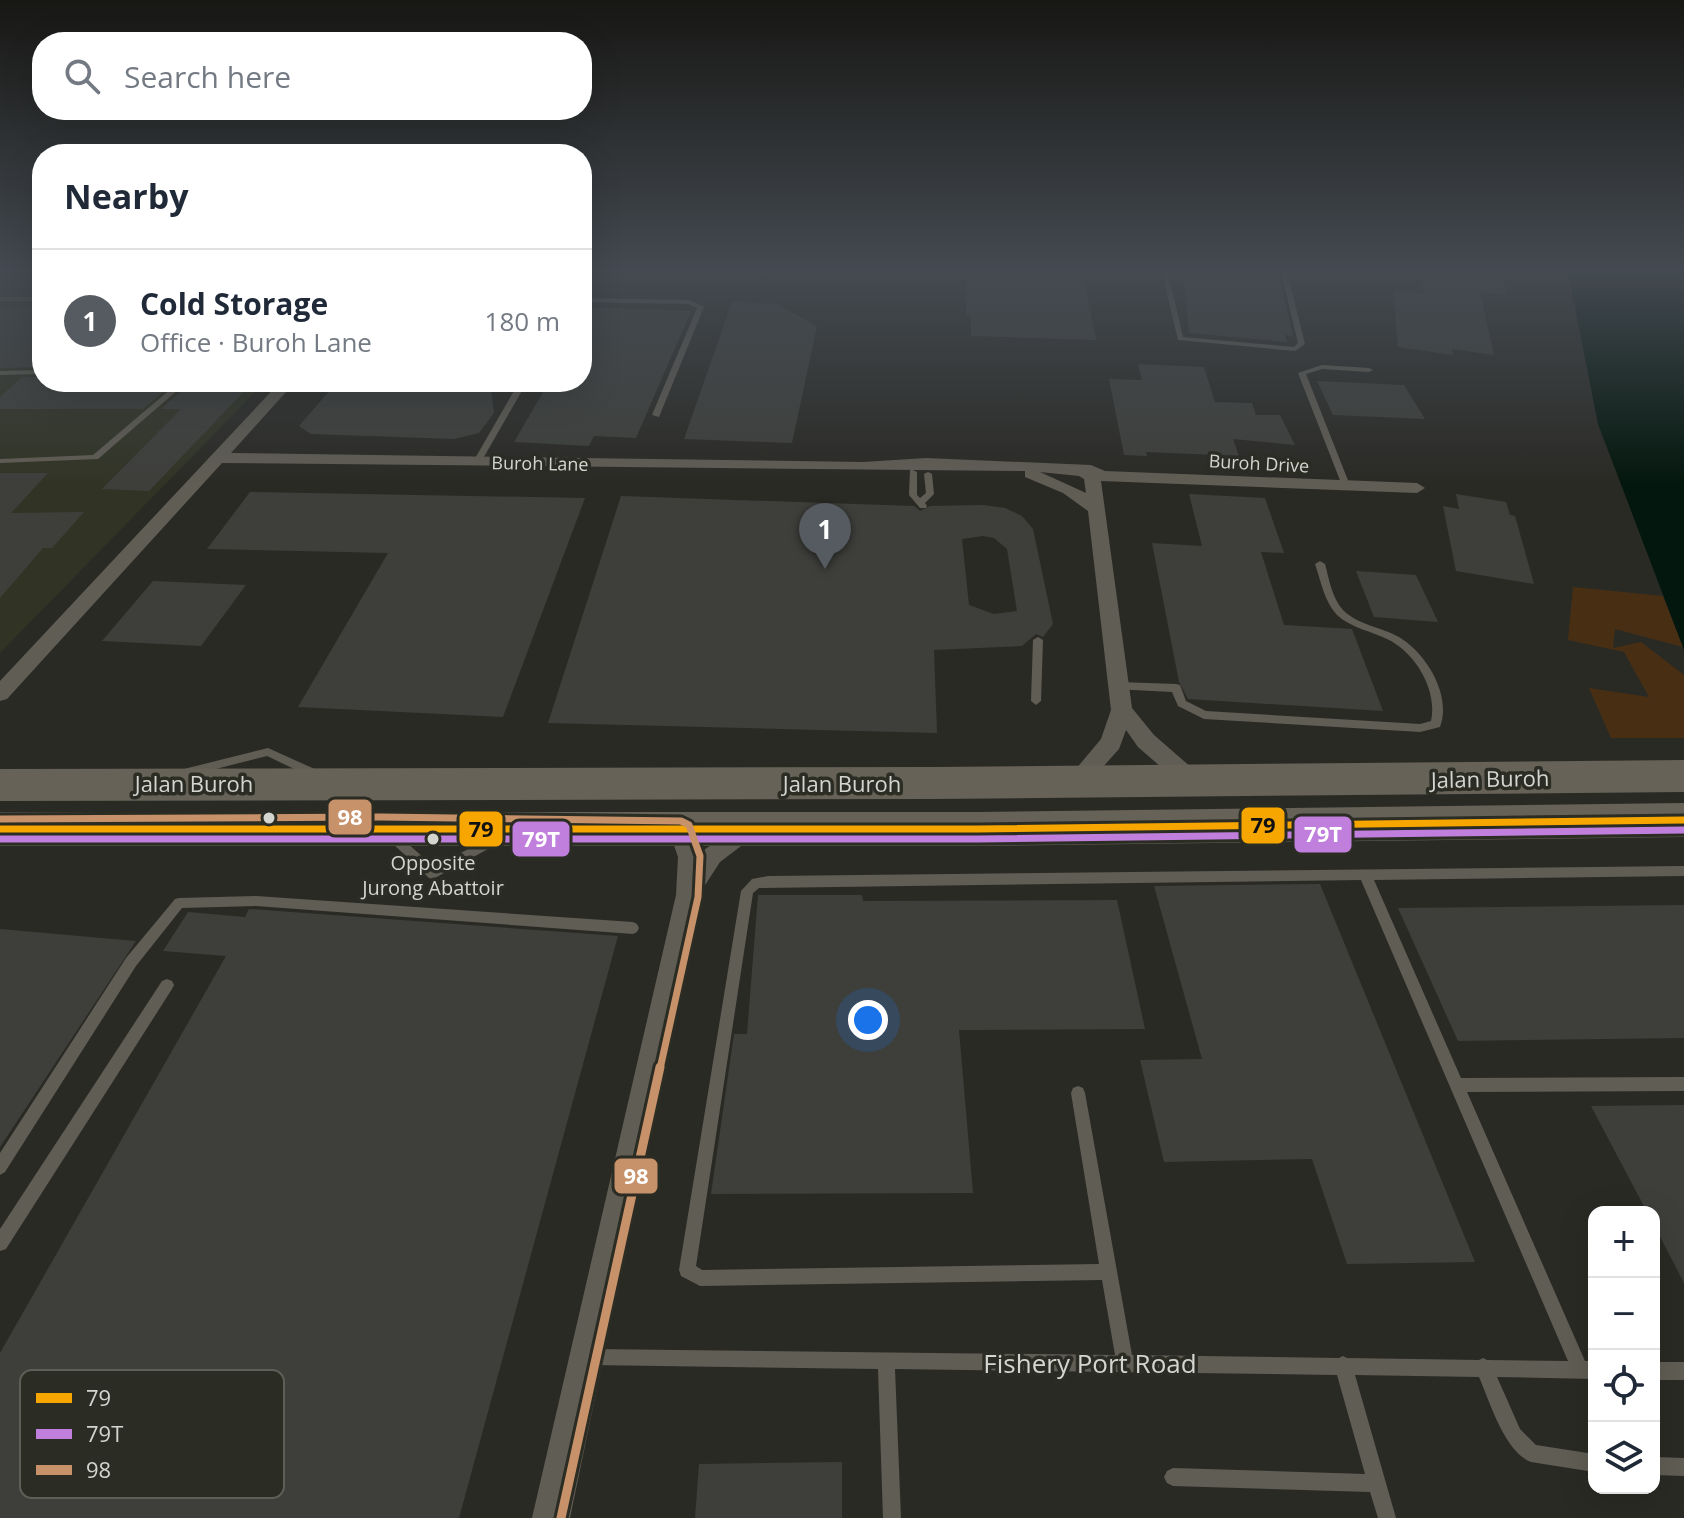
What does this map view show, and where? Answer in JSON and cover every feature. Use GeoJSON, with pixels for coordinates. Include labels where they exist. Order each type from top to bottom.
{"type":"FeatureCollection","features":[{"type":"Feature","properties":{"kind":"highway","name":"Jalan Buroh"},"geometry":{"type":"LineString","coordinates":[[0,785],[1076,782],[1684,776]]}},
{"type":"Feature","properties":{"kind":"highway","name":"Jalan Buroh"},"geometry":{"type":"LineString","coordinates":[[0,829],[381,827],[681,831],[1684,820]]}},
{"type":"Feature","properties":{"kind":"street"},"geometry":{"type":"LineString","coordinates":[[0,694],[279,392]]}},
{"type":"Feature","properties":{"kind":"street","name":"Buroh Lane"},"geometry":{"type":"LineString","coordinates":[[217,458],[922,470]]}},
{"type":"Feature","properties":{"kind":"street"},"geometry":{"type":"LineString","coordinates":[[922,470],[1094,473],[1095,508],[1122,710],[1111,743],[1076,782]]}},
{"type":"Feature","properties":{"kind":"street"},"geometry":{"type":"LineString","coordinates":[[922,470],[1029,474],[1069,489],[1095,508]]}},
{"type":"Feature","properties":{"kind":"street","name":"Buroh Drive"},"geometry":{"type":"LineString","coordinates":[[1029,474],[1094,473],[1347,488],[1417,488]]}},
{"type":"Feature","properties":{"kind":"street"},"geometry":{"type":"LineString","coordinates":[[1122,710],[1146,741],[1192,781]]}},
{"type":"Feature","properties":{"kind":"street"},"geometry":{"type":"LineString","coordinates":[[688,895],[712,855],[745,830]]}},
{"type":"Feature","properties":{"kind":"street"},"geometry":{"type":"LineString","coordinates":[[551,1518],[688,895],[690,857],[681,831]]}},
{"type":"Feature","properties":{"kind":"lane"},"geometry":{"type":"LineString","coordinates":[[656,415],[686,343]]}},
{"type":"Feature","properties":{"kind":"lane"},"geometry":{"type":"LineString","coordinates":[[1224,343],[1295,349],[1302,343]]}},
{"type":"Feature","properties":{"kind":"lane"},"geometry":{"type":"LineString","coordinates":[[1347,488],[1302,373],[1322,367],[1369,370]]}},
{"type":"Feature","properties":{"kind":"lane"},"geometry":{"type":"LineString","coordinates":[[0,373],[32,372]]}},
{"type":"Feature","properties":{"kind":"lane"},"geometry":{"type":"LineString","coordinates":[[0,461],[95,457],[171,392]]}},
{"type":"Feature","properties":{"kind":"lane"},"geometry":{"type":"LineString","coordinates":[[477,462],[517,392]]}},
{"type":"Feature","properties":{"kind":"lane"},"geometry":{"type":"LineString","coordinates":[[922,470],[930,494],[923,504],[913,495],[922,470]]}},
{"type":"Feature","properties":{"kind":"lane"},"geometry":{"type":"LineString","coordinates":[[1118,686],[1176,688],[1182,703],[1204,715],[1420,728],[1436,724],[1441,714],[1435,690],[1418,661],[1399,641],[1350,620],[1337,610],[1320,564]]}},
{"type":"Feature","properties":{"kind":"lane"},"geometry":{"type":"LineString","coordinates":[[1036,701],[1038,640]]}},
{"type":"Feature","properties":{"kind":"lane"},"geometry":{"type":"LineString","coordinates":[[1109,1272],[700,1278],[687,1270],[747,891],[756,883],[768,881],[1684,871]]}},
{"type":"Feature","properties":{"kind":"lane"},"geometry":{"type":"LineString","coordinates":[[1366,876],[1456,1085],[1587,1370]]}},
{"type":"Feature","properties":{"kind":"lane"},"geometry":{"type":"LineString","coordinates":[[0,1167],[131,962],[179,903],[256,901],[633,928]]}},
{"type":"Feature","properties":{"kind":"lane"},"geometry":{"type":"LineString","coordinates":[[0,1243],[167,985]]}},
{"type":"Feature","properties":{"kind":"lane"},"geometry":{"type":"LineString","coordinates":[[1456,1085],[1684,1084]]}},
{"type":"Feature","properties":{"kind":"lane"},"geometry":{"type":"LineString","coordinates":[[1078,1093],[1124,1361]]}},
{"type":"Feature","properties":{"kind":"lane","name":"Fishery Port Road"},"geometry":{"type":"LineString","coordinates":[[586,1357],[886,1363],[1124,1361],[1587,1370]]}},
{"type":"Feature","properties":{"kind":"lane"},"geometry":{"type":"LineString","coordinates":[[886,1363],[892,1518]]}},
{"type":"Feature","properties":{"kind":"lane"},"geometry":{"type":"LineString","coordinates":[[1343,1365],[1387,1518]]}},
{"type":"Feature","properties":{"kind":"lane"},"geometry":{"type":"LineString","coordinates":[[1483,1367],[1514,1435],[1531,1453],[1588,1462]]}},
{"type":"Feature","properties":{"kind":"lane"},"geometry":{"type":"LineString","coordinates":[[1660,1371],[1684,1371]]}},
{"type":"Feature","properties":{"kind":"lane"},"geometry":{"type":"LineString","coordinates":[[1660,1466],[1684,1467]]}},
{"type":"Feature","properties":{"kind":"lane"},"geometry":{"type":"LineString","coordinates":[[1173,1477],[1377,1483]]}},
{"type":"Feature","properties":{"kind":"shaded area"},"geometry":{"type":"Polygon","coordinates":[[[0,343],[32,343],[32,392],[255,392],[0,653],[0,343]]]}},
{"type":"Feature","properties":{"kind":"shaded area"},"geometry":{"type":"Polygon","coordinates":[[[1582,343],[1684,343],[1684,650],[1598,424],[1582,343]]]}},
{"type":"Feature","properties":{"kind":"shaded area"},"geometry":{"type":"Polygon","coordinates":[[[1573,587],[1663,596],[1683,647],[1615,629],[1613,648],[1641,642],[1684,675],[1684,738],[1611,738],[1589,688],[1649,697],[1624,652],[1568,640],[1573,587]]]}},
{"type":"Feature","properties":{"kind":"building"},"geometry":{"type":"Polygon","coordinates":[[[0,343],[32,343],[32,367],[0,368],[0,343]]]}},
{"type":"Feature","properties":{"kind":"building"},"geometry":{"type":"Polygon","coordinates":[[[592,343],[677,343],[636,438],[594,436],[589,446],[514,442],[543,392],[592,392],[592,343]]]}},
{"type":"Feature","properties":{"kind":"building"},"geometry":{"type":"Polygon","coordinates":[[[718,343],[813,343],[792,443],[684,439],[718,343]]]}},
{"type":"Feature","properties":{"kind":"building"},"geometry":{"type":"Polygon","coordinates":[[[1398,343],[1491,343],[1494,355],[1452,349],[1453,355],[1398,347],[1398,343]]]}},
{"type":"Feature","properties":{"kind":"building"},"geometry":{"type":"Polygon","coordinates":[[[1138,364],[1204,367],[1215,402],[1252,403],[1256,415],[1280,415],[1295,445],[1233,439],[1239,456],[1146,452],[1147,456],[1124,455],[1109,379],[1142,380],[1138,364]]]}},
{"type":"Feature","properties":{"kind":"building"},"geometry":{"type":"Polygon","coordinates":[[[22,377],[32,377],[32,392],[163,392],[143,409],[0,409],[0,397],[22,377]]]}},
{"type":"Feature","properties":{"kind":"building"},"geometry":{"type":"Polygon","coordinates":[[[1317,381],[1404,385],[1425,419],[1333,415],[1317,381]]]}},
{"type":"Feature","properties":{"kind":"building"},"geometry":{"type":"Polygon","coordinates":[[[180,392],[243,392],[149,491],[102,489],[181,409],[161,409],[180,392]]]}},
{"type":"Feature","properties":{"kind":"building"},"geometry":{"type":"Polygon","coordinates":[[[328,392],[491,392],[494,413],[479,433],[454,439],[311,434],[299,426],[328,392]]]}},
{"type":"Feature","properties":{"kind":"building"},"geometry":{"type":"Polygon","coordinates":[[[0,473],[48,473],[11,513],[84,512],[52,548],[43,548],[0,598],[0,473]]]}},
{"type":"Feature","properties":{"kind":"building"},"geometry":{"type":"Polygon","coordinates":[[[250,492],[585,498],[503,717],[298,707],[388,553],[207,549],[250,492]]]}},
{"type":"Feature","properties":{"kind":"building"},"geometry":{"type":"Polygon","coordinates":[[[1189,494],[1265,498],[1284,553],[1261,552],[1284,625],[1352,629],[1383,711],[1188,699],[1179,682],[1152,543],[1202,546],[1189,494]]]}},
{"type":"Feature","properties":{"kind":"building"},"geometry":{"type":"Polygon","coordinates":[[[1456,494],[1506,502],[1510,515],[1515,516],[1534,584],[1456,571],[1443,506],[1459,509],[1456,494]]]}},
{"type":"Feature","properties":{"kind":"building"},"geometry":{"type":"Polygon","coordinates":[[[621,496],[914,506],[920,511],[930,506],[983,505],[1005,508],[1022,516],[1033,529],[1053,624],[1043,637],[1036,634],[1022,646],[934,650],[937,733],[548,723],[621,496]],[[994,538],[962,539],[969,605],[994,614],[1017,611],[1007,549],[994,538]]]}},
{"type":"Feature","properties":{"kind":"building"},"geometry":{"type":"Polygon","coordinates":[[[1356,571],[1416,575],[1438,622],[1374,617],[1356,571]]]}},
{"type":"Feature","properties":{"kind":"building"},"geometry":{"type":"Polygon","coordinates":[[[153,581],[246,585],[201,646],[102,641],[153,581]]]}},
{"type":"Feature","properties":{"kind":"building"},"geometry":{"type":"Polygon","coordinates":[[[1320,884],[1475,1262],[1347,1264],[1312,1159],[1164,1162],[1140,1060],[1202,1059],[1154,886],[1320,884]]]}},
{"type":"Feature","properties":{"kind":"building"},"geometry":{"type":"Polygon","coordinates":[[[758,895],[862,895],[863,901],[1117,900],[1145,1029],[959,1030],[973,1193],[711,1194],[734,1034],[747,1034],[758,895]]]}},
{"type":"Feature","properties":{"kind":"building"},"geometry":{"type":"Polygon","coordinates":[[[1684,905],[1684,1038],[1458,1041],[1398,908],[1684,905]]]}},
{"type":"Feature","properties":{"kind":"building"},"geometry":{"type":"Polygon","coordinates":[[[249,909],[618,936],[459,1518],[0,1518],[0,1353],[226,956],[163,951],[188,912],[245,917],[249,909]]]}},
{"type":"Feature","properties":{"kind":"building"},"geometry":{"type":"Polygon","coordinates":[[[0,929],[136,941],[0,1147],[0,929]]]}},
{"type":"Feature","properties":{"kind":"building"},"geometry":{"type":"Polygon","coordinates":[[[1684,1105],[1684,1283],[1660,1237],[1660,1206],[1644,1206],[1591,1106],[1684,1105]]]}},
{"type":"Feature","properties":{"kind":"building"},"geometry":{"type":"Polygon","coordinates":[[[842,1462],[842,1518],[695,1518],[699,1464],[842,1462]]]}},
{"type":"Feature","properties":{"kind":"transit line","name":"98"},"geometry":{"type":"LineString","coordinates":[[0,819],[381,817],[681,821],[689,825],[700,856],[698,897],[561,1518]]}},
{"type":"Feature","properties":{"kind":"transit line","name":"79"},"geometry":{"type":"LineString","coordinates":[[0,829],[978,829],[1684,820]]}},
{"type":"Feature","properties":{"kind":"transit line","name":"79T"},"geometry":{"type":"LineString","coordinates":[[0,839],[978,839],[1684,830]]}},
{"type":"Feature","properties":{"kind":"place","name":"Cold Storage"},"geometry":{"type":"Point","coordinates":[825,569]}},
{"type":"Feature","properties":{"kind":"place","name":"Opposite Jurong Abattoir"},"geometry":{"type":"Point","coordinates":[433,839]}}]}
